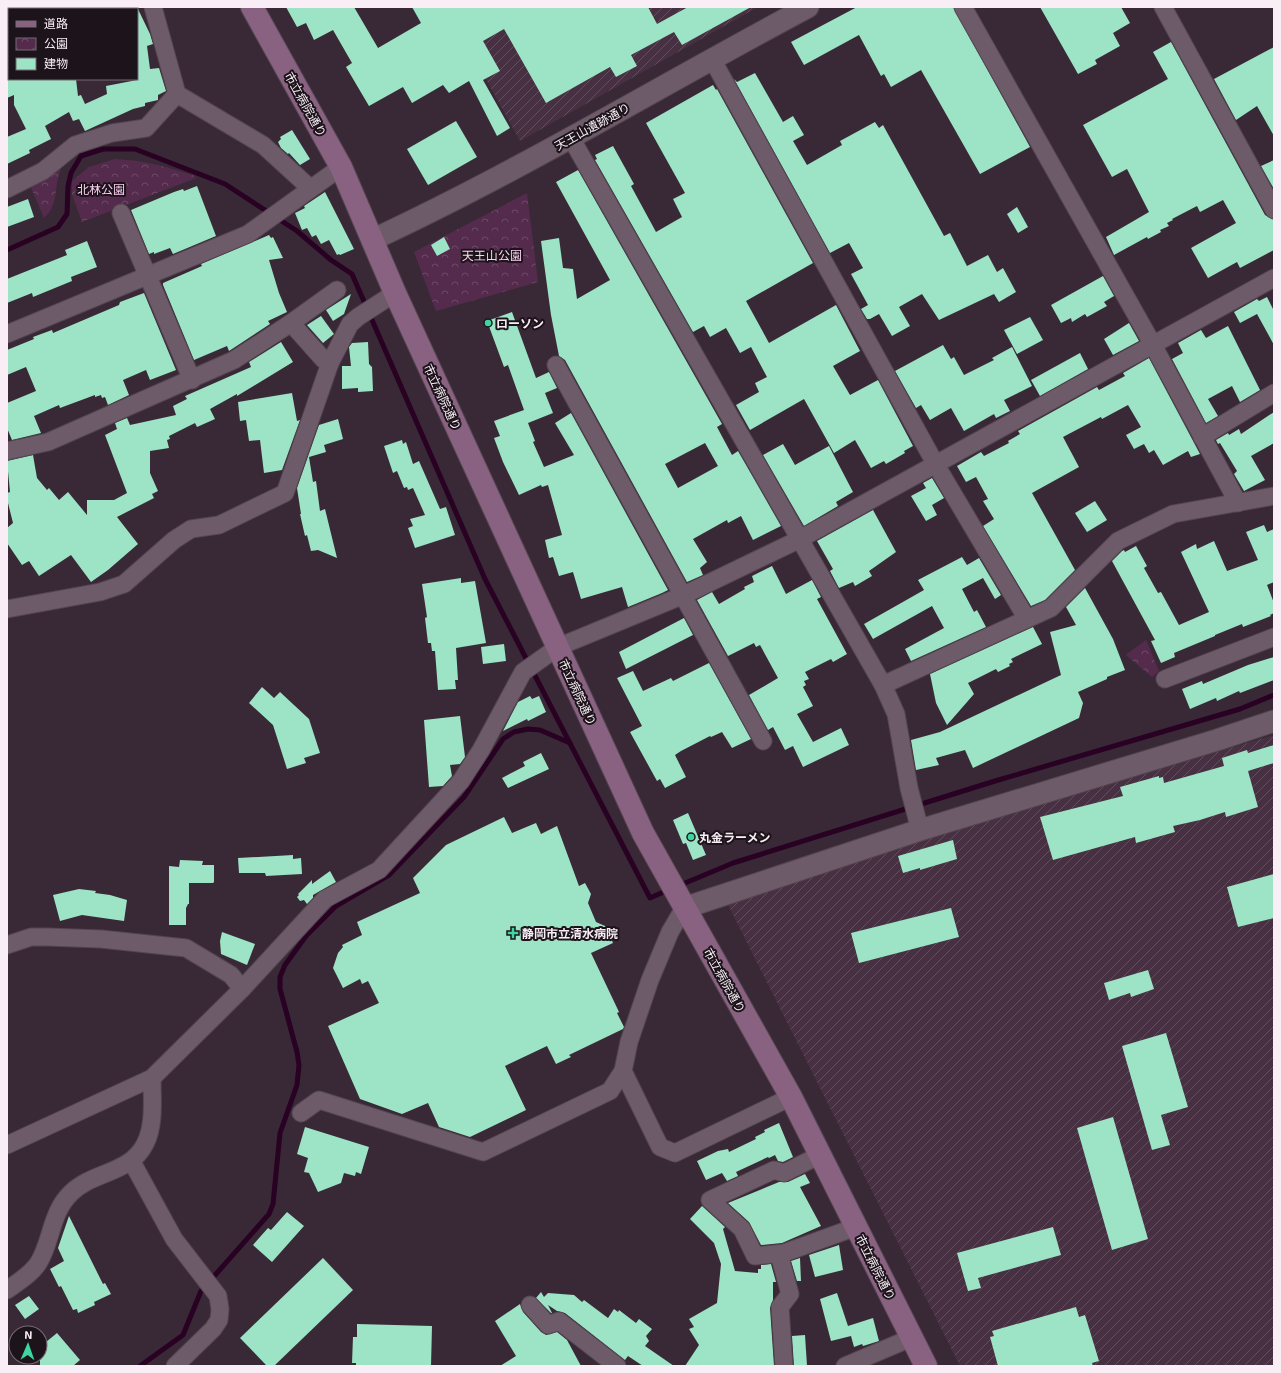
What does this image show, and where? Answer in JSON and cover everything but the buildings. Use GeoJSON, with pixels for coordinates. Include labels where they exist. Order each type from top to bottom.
{"type":"FeatureCollection","features":[{"type":"Feature","properties":{"kind":"main road","name":"市立病院通り"},"geometry":{"type":"LineString","coordinates":[[252,7],[341,167],[374,239],[395,293],[643,833],[791,1097],[926,1366]]}},
{"type":"Feature","properties":{"kind":"street"},"geometry":{"type":"LineString","coordinates":[[153,7],[177,94],[263,145],[310,188]]}},
{"type":"Feature","properties":{"kind":"street","name":"天王山遺跡通り"},"geometry":{"type":"LineString","coordinates":[[374,239],[571,138],[808,7]]}},
{"type":"Feature","properties":{"kind":"street"},"geometry":{"type":"LineString","coordinates":[[963,7],[1153,345],[1238,503]]}},
{"type":"Feature","properties":{"kind":"street"},"geometry":{"type":"LineString","coordinates":[[1163,7],[1274,210]]}},
{"type":"Feature","properties":{"kind":"street"},"geometry":{"type":"LineString","coordinates":[[712,59],[936,465],[1027,619]]}},
{"type":"Feature","properties":{"kind":"street"},"geometry":{"type":"LineString","coordinates":[[7,189],[43,171],[75,145],[112,133],[146,128],[177,94]]}},
{"type":"Feature","properties":{"kind":"street"},"geometry":{"type":"LineString","coordinates":[[571,138],[798,540],[883,685],[896,714],[909,788],[920,830]]}},
{"type":"Feature","properties":{"kind":"street"},"geometry":{"type":"LineString","coordinates":[[7,334],[248,234],[341,167]]}},
{"type":"Feature","properties":{"kind":"street"},"geometry":{"type":"LineString","coordinates":[[122,213],[192,380]]}},
{"type":"Feature","properties":{"kind":"street"},"geometry":{"type":"LineString","coordinates":[[7,1145],[152,1078],[242,989],[326,899],[378,870],[394,854],[461,782],[481,750],[523,672],[558,647],[684,595],[798,540],[1274,278]]}},
{"type":"Feature","properties":{"kind":"street"},"geometry":{"type":"LineString","coordinates":[[7,451],[48,442],[192,380],[234,360],[291,323],[337,290]]}},
{"type":"Feature","properties":{"kind":"street"},"geometry":{"type":"LineString","coordinates":[[7,609],[100,592],[124,584],[174,540],[191,529],[219,525],[285,493],[294,463],[330,363],[350,324],[358,317],[395,293]]}},
{"type":"Feature","properties":{"kind":"street"},"geometry":{"type":"LineString","coordinates":[[291,323],[323,359],[330,363]]}},
{"type":"Feature","properties":{"kind":"street"},"geometry":{"type":"LineString","coordinates":[[556,365],[763,740]]}},
{"type":"Feature","properties":{"kind":"street"},"geometry":{"type":"LineString","coordinates":[[1202,437],[1274,393]]}},
{"type":"Feature","properties":{"kind":"street"},"geometry":{"type":"LineString","coordinates":[[883,685],[1051,608],[1118,541],[1173,514],[1274,496]]}},
{"type":"Feature","properties":{"kind":"street"},"geometry":{"type":"LineString","coordinates":[[1165,679],[1274,637]]}},
{"type":"Feature","properties":{"kind":"street"},"geometry":{"type":"LineString","coordinates":[[301,1113],[319,1100],[483,1152],[610,1091],[622,1071],[629,1042],[650,980],[670,932],[684,908],[920,830],[1274,721]]}},
{"type":"Feature","properties":{"kind":"street"},"geometry":{"type":"LineString","coordinates":[[7,945],[31,937],[48,937],[101,939],[186,948],[231,975],[242,989]]}},
{"type":"Feature","properties":{"kind":"street"},"geometry":{"type":"LineString","coordinates":[[622,1071],[660,1147],[675,1153],[791,1097]]}},
{"type":"Feature","properties":{"kind":"street"},"geometry":{"type":"LineString","coordinates":[[7,1290],[32,1272],[39,1261],[57,1211],[70,1194],[80,1185],[132,1162],[146,1143],[152,1120],[152,1078]]}},
{"type":"Feature","properties":{"kind":"street"},"geometry":{"type":"LineString","coordinates":[[820,1155],[784,1173],[774,1170],[710,1200],[742,1229],[755,1256],[779,1254],[856,1227]]}},
{"type":"Feature","properties":{"kind":"street"},"geometry":{"type":"LineString","coordinates":[[132,1162],[174,1239],[218,1296],[220,1309],[219,1320],[213,1329],[175,1366]]}},
{"type":"Feature","properties":{"kind":"street"},"geometry":{"type":"LineString","coordinates":[[779,1254],[790,1294],[780,1307],[784,1366]]}},
{"type":"Feature","properties":{"kind":"street"},"geometry":{"type":"LineString","coordinates":[[530,1305],[548,1325],[559,1321],[617,1366]]}},
{"type":"Feature","properties":{"kind":"street"},"geometry":{"type":"LineString","coordinates":[[845,1366],[911,1338]]}},
{"type":"Feature","properties":{"kind":"shaded area"},"geometry":{"type":"Polygon","coordinates":[[[446,7],[758,7],[520,141],[446,7]]]}},
{"type":"Feature","properties":{"kind":"shaded area"},"geometry":{"type":"Polygon","coordinates":[[[1274,735],[1274,1366],[960,1366],[725,899],[1274,735]]]}},
{"type":"Feature","properties":{"kind":"green space","name":"北林公園"},"geometry":{"type":"Polygon","coordinates":[[[115,159],[155,164],[195,176],[196,178],[82,222],[72,194],[72,181],[89,167],[115,159]]]}},
{"type":"Feature","properties":{"kind":"green space"},"geometry":{"type":"Polygon","coordinates":[[[59,167],[61,169],[54,201],[49,213],[44,218],[30,185],[52,175],[59,167]]]}},
{"type":"Feature","properties":{"kind":"green space","name":"天王山公園"},"geometry":{"type":"Polygon","coordinates":[[[527,193],[538,282],[436,311],[414,252],[527,193]]]}},
{"type":"Feature","properties":{"kind":"green space"},"geometry":{"type":"Polygon","coordinates":[[[1146,640],[1159,671],[1152,677],[1126,655],[1146,640]]]}},
{"type":"Feature","properties":{"kind":"waterway"},"geometry":{"type":"LineString","coordinates":[[7,250],[58,227],[67,214],[68,186],[71,173],[81,156],[103,149],[135,149],[225,184],[297,231],[331,260],[352,274],[485,579],[650,898],[668,890]]}},
{"type":"Feature","properties":{"kind":"waterway"},"geometry":{"type":"LineString","coordinates":[[678,886],[733,863],[995,781],[1240,709],[1274,695]]}},
{"type":"Feature","properties":{"kind":"waterway"},"geometry":{"type":"LineString","coordinates":[[140,1366],[183,1335],[201,1291],[269,1214],[273,1204],[280,1133],[297,1085],[299,1065],[297,1052],[280,989],[280,977],[285,965],[306,936],[336,906],[389,875],[464,797],[503,739],[514,732],[528,729],[540,730],[570,743]]}},
{"type":"Feature","properties":{"kind":"place","name":"ローソン"},"geometry":{"type":"Point","coordinates":[488,323]}},
{"type":"Feature","properties":{"kind":"place","name":"丸金ラーメン"},"geometry":{"type":"Point","coordinates":[691,837]}},
{"type":"Feature","properties":{"kind":"place","name":"静岡市立清水病院"},"geometry":{"type":"Point","coordinates":[513,933]}}]}
